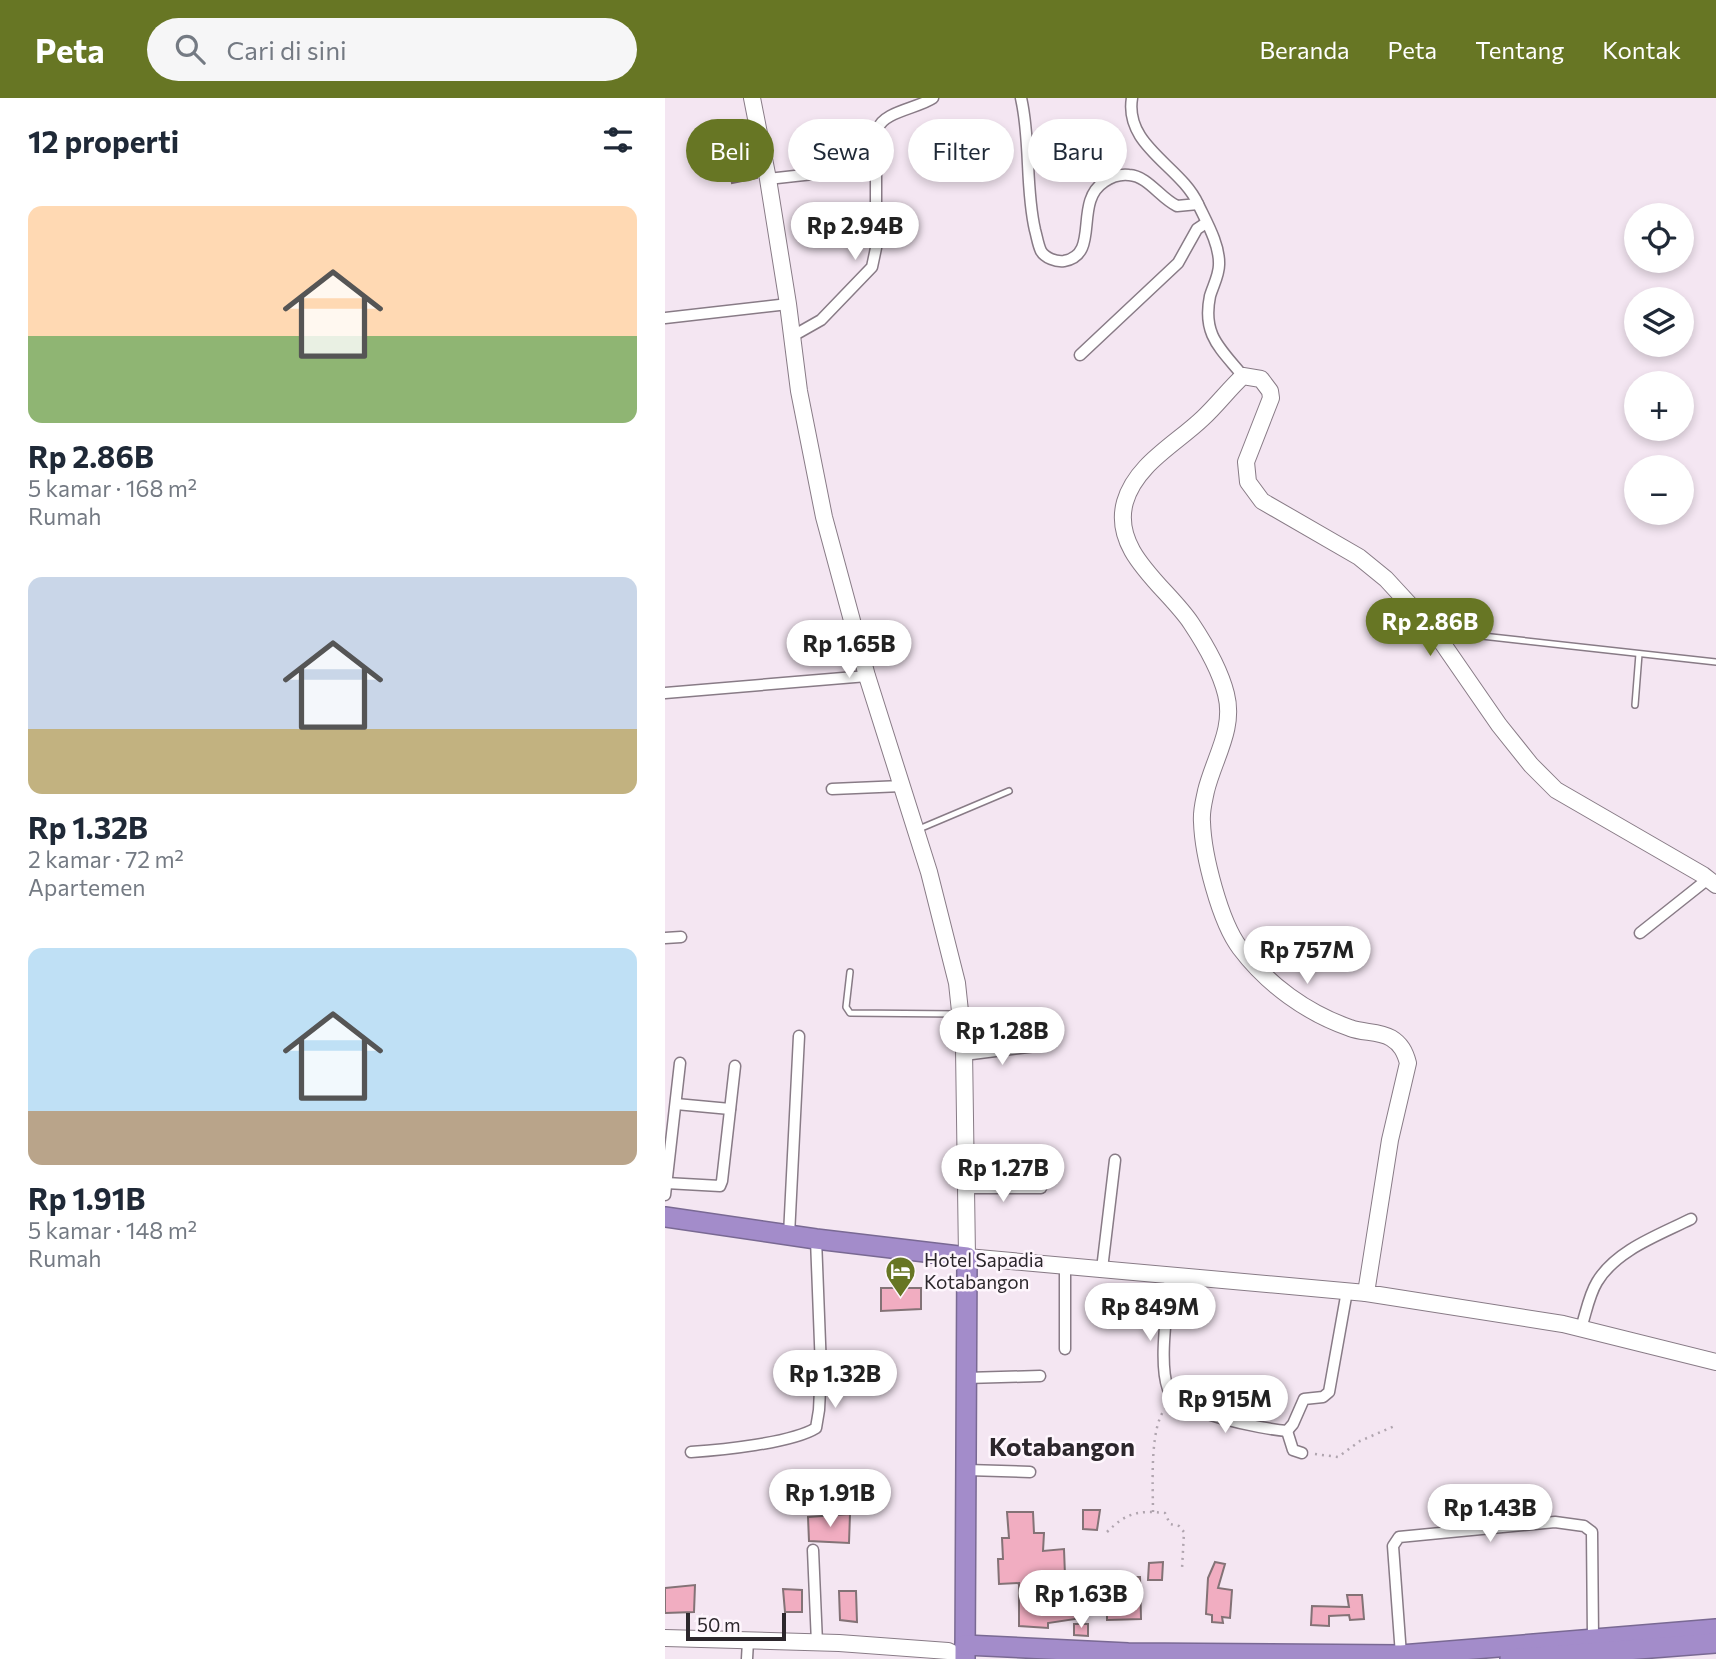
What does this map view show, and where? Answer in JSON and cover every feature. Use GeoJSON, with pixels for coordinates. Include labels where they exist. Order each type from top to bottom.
{"type":"FeatureCollection","features":[{"type":"Feature","properties":{"kind":"highway"},"geometry":{"type":"LineString","coordinates":[[665,1217],[967,1257],[964,1654],[1401,1655],[1593,1637],[1716,1629]]}},
{"type":"Feature","properties":{"kind":"highway"},"geometry":{"type":"LineString","coordinates":[[1510,1659],[1674,1653],[1716,1643]]}},
{"type":"Feature","properties":{"kind":"street"},"geometry":{"type":"LineString","coordinates":[[752,98],[756,119]]}},
{"type":"Feature","properties":{"kind":"street"},"geometry":{"type":"LineString","coordinates":[[884,119],[933,98]]}},
{"type":"Feature","properties":{"kind":"street"},"geometry":{"type":"LineString","coordinates":[[1021,98],[1032,217],[1039,249],[1045,257],[1059,261],[1078,255],[1086,237],[1090,196],[1096,187],[1113,177],[1138,177],[1177,206],[1198,204]]}},
{"type":"Feature","properties":{"kind":"street"},"geometry":{"type":"LineString","coordinates":[[1132,98],[1131,113],[1137,134],[1192,192],[1215,242],[1220,266],[1211,294],[1208,325],[1212,338],[1243,376],[1261,379],[1270,391],[1271,398],[1247,457],[1248,482],[1251,488],[1262,501],[1359,557],[1386,579],[1434,631],[1499,725],[1556,790],[1712,882],[1640,933]]}},
{"type":"Feature","properties":{"kind":"street"},"geometry":{"type":"LineString","coordinates":[[769,182],[806,429],[824,517],[867,676],[942,920],[962,1014],[967,1257],[1366,1293],[1581,1328],[1716,1362]]}},
{"type":"Feature","properties":{"kind":"street"},"geometry":{"type":"LineString","coordinates":[[791,337],[821,320],[871,267],[876,248],[876,182]]}},
{"type":"Feature","properties":{"kind":"street"},"geometry":{"type":"LineString","coordinates":[[1080,355],[1178,263],[1197,229],[1206,223]]}},
{"type":"Feature","properties":{"kind":"street"},"geometry":{"type":"LineString","coordinates":[[665,317],[788,304]]}},
{"type":"Feature","properties":{"kind":"street"},"geometry":{"type":"LineString","coordinates":[[1243,376],[1191,430],[1139,474],[1125,503],[1124,522],[1131,549],[1191,622],[1218,671],[1227,698],[1228,728],[1209,780],[1202,810],[1202,824],[1221,908],[1231,933],[1252,961],[1305,1008],[1327,1020],[1356,1030],[1386,1035],[1400,1045],[1406,1055],[1408,1063],[1390,1140],[1366,1293]]}},
{"type":"Feature","properties":{"kind":"street"},"geometry":{"type":"LineString","coordinates":[[665,693],[867,676]]}},
{"type":"Feature","properties":{"kind":"street"},"geometry":{"type":"LineString","coordinates":[[832,789],[902,786]]}},
{"type":"Feature","properties":{"kind":"street"},"geometry":{"type":"LineString","coordinates":[[665,938],[681,937]]}},
{"type":"Feature","properties":{"kind":"street"},"geometry":{"type":"LineString","coordinates":[[789,1235],[799,1036]]}},
{"type":"Feature","properties":{"kind":"street"},"geometry":{"type":"LineString","coordinates":[[964,1055],[1035,1046]]}},
{"type":"Feature","properties":{"kind":"street"},"geometry":{"type":"LineString","coordinates":[[680,1063],[666,1189],[720,1186],[734,1066]]}},
{"type":"Feature","properties":{"kind":"street"},"geometry":{"type":"LineString","coordinates":[[676,1104],[730,1109]]}},
{"type":"Feature","properties":{"kind":"street"},"geometry":{"type":"LineString","coordinates":[[1102,1269],[1115,1160]]}},
{"type":"Feature","properties":{"kind":"street"},"geometry":{"type":"LineString","coordinates":[[965,1188],[1041,1188]]}},
{"type":"Feature","properties":{"kind":"street"},"geometry":{"type":"LineString","coordinates":[[1581,1328],[1595,1285],[1617,1259],[1691,1219]]}},
{"type":"Feature","properties":{"kind":"street"},"geometry":{"type":"LineString","coordinates":[[691,1452],[758,1444],[808,1433],[816,1428],[821,1369],[816,1239]]}},
{"type":"Feature","properties":{"kind":"street"},"geometry":{"type":"LineString","coordinates":[[1065,1266],[1065,1349]]}},
{"type":"Feature","properties":{"kind":"street"},"geometry":{"type":"LineString","coordinates":[[1170,1275],[1164,1362],[1168,1391],[1174,1400],[1211,1415],[1287,1431]]}},
{"type":"Feature","properties":{"kind":"street"},"geometry":{"type":"LineString","coordinates":[[1287,1431],[1304,1399],[1323,1397],[1329,1392],[1347,1291]]}},
{"type":"Feature","properties":{"kind":"street"},"geometry":{"type":"LineString","coordinates":[[966,1378],[1040,1376]]}},
{"type":"Feature","properties":{"kind":"street"},"geometry":{"type":"LineString","coordinates":[[1287,1431],[1293,1450],[1302,1453]]}},
{"type":"Feature","properties":{"kind":"street"},"geometry":{"type":"LineString","coordinates":[[967,1469],[1030,1472]]}},
{"type":"Feature","properties":{"kind":"street"},"geometry":{"type":"LineString","coordinates":[[1401,1655],[1393,1546],[1399,1537],[1431,1533],[1555,1522],[1584,1526],[1592,1532],[1593,1637]]}},
{"type":"Feature","properties":{"kind":"street"},"geometry":{"type":"LineString","coordinates":[[813,1550],[817,1643]]}},
{"type":"Feature","properties":{"kind":"street"},"geometry":{"type":"LineString","coordinates":[[665,1638],[817,1643],[964,1654]]}},
{"type":"Feature","properties":{"kind":"street"},"geometry":{"type":"LineString","coordinates":[[747,1659],[748,1641]]}},
{"type":"Feature","properties":{"kind":"lane"},"geometry":{"type":"LineString","coordinates":[[1434,631],[1716,662]]}},
{"type":"Feature","properties":{"kind":"lane"},"geometry":{"type":"LineString","coordinates":[[1635,705],[1639,654]]}},
{"type":"Feature","properties":{"kind":"lane"},"geometry":{"type":"LineString","coordinates":[[916,830],[1009,791]]}},
{"type":"Feature","properties":{"kind":"lane"},"geometry":{"type":"LineString","coordinates":[[850,972],[846,1007],[850,1013],[962,1014]]}},
{"type":"Feature","properties":{"kind":"path"},"geometry":{"type":"LineString","coordinates":[[1153,1512],[1157,1429],[1161,1412],[1174,1400]]}},
{"type":"Feature","properties":{"kind":"path"},"geometry":{"type":"LineString","coordinates":[[1302,1453],[1338,1457],[1360,1441],[1398,1425]]}},
{"type":"Feature","properties":{"kind":"path"},"geometry":{"type":"LineString","coordinates":[[1107,1532],[1121,1517],[1138,1512],[1164,1513],[1170,1524],[1183,1528],[1182,1569]]}},
{"type":"Feature","properties":{"kind":"building","name":"Hotel Sapadia Kotabangon"},"geometry":{"type":"Polygon","coordinates":[[[881,1288],[921,1288],[921,1309],[881,1311],[881,1288]]]}},
{"type":"Feature","properties":{"kind":"building"},"geometry":{"type":"Polygon","coordinates":[[[1083,1510],[1100,1510],[1097,1530],[1083,1529],[1083,1510]]]}},
{"type":"Feature","properties":{"kind":"building"},"geometry":{"type":"Polygon","coordinates":[[[1007,1512],[1033,1512],[1034,1533],[1044,1533],[1043,1551],[1064,1549],[1066,1602],[1082,1602],[1082,1618],[1048,1623],[1048,1628],[1019,1626],[1019,1583],[999,1584],[998,1559],[1003,1559],[1002,1538],[1009,1538],[1007,1512]]]}},
{"type":"Feature","properties":{"kind":"building"},"geometry":{"type":"Polygon","coordinates":[[[850,1514],[849,1543],[809,1541],[808,1517],[850,1514]]]}},
{"type":"Feature","properties":{"kind":"building"},"geometry":{"type":"Polygon","coordinates":[[[1163,1562],[1162,1580],[1148,1580],[1149,1563],[1163,1562]]]}},
{"type":"Feature","properties":{"kind":"building"},"geometry":{"type":"Polygon","coordinates":[[[1215,1562],[1225,1564],[1218,1588],[1232,1590],[1230,1618],[1222,1617],[1223,1623],[1212,1622],[1212,1615],[1206,1614],[1208,1578],[1215,1562]]]}},
{"type":"Feature","properties":{"kind":"building"},"geometry":{"type":"Polygon","coordinates":[[[1124,1577],[1140,1577],[1141,1619],[1107,1620],[1107,1592],[1124,1592],[1124,1577]]]}},
{"type":"Feature","properties":{"kind":"building"},"geometry":{"type":"Polygon","coordinates":[[[695,1585],[694,1612],[665,1613],[665,1588],[695,1585]]]}},
{"type":"Feature","properties":{"kind":"building"},"geometry":{"type":"Polygon","coordinates":[[[783,1589],[802,1590],[802,1612],[785,1612],[783,1589]]]}},
{"type":"Feature","properties":{"kind":"building"},"geometry":{"type":"Polygon","coordinates":[[[839,1591],[856,1591],[857,1622],[840,1620],[839,1591]]]}},
{"type":"Feature","properties":{"kind":"building"},"geometry":{"type":"Polygon","coordinates":[[[1347,1595],[1362,1595],[1364,1619],[1350,1620],[1349,1615],[1329,1616],[1329,1626],[1311,1625],[1312,1606],[1349,1607],[1347,1595]]]}},
{"type":"Feature","properties":{"kind":"building"},"geometry":{"type":"Polygon","coordinates":[[[1074,1624],[1088,1624],[1088,1636],[1074,1635],[1074,1624]]]}},
{"type":"Feature","properties":{"kind":"place","name":"Hotel Sapadia Kotabangon"},"geometry":{"type":"Point","coordinates":[901,1298]}},
{"type":"Feature","properties":{"kind":"district","name":"Kotabangon"},"geometry":{"type":"Point","coordinates":[1062,1447]}}]}
